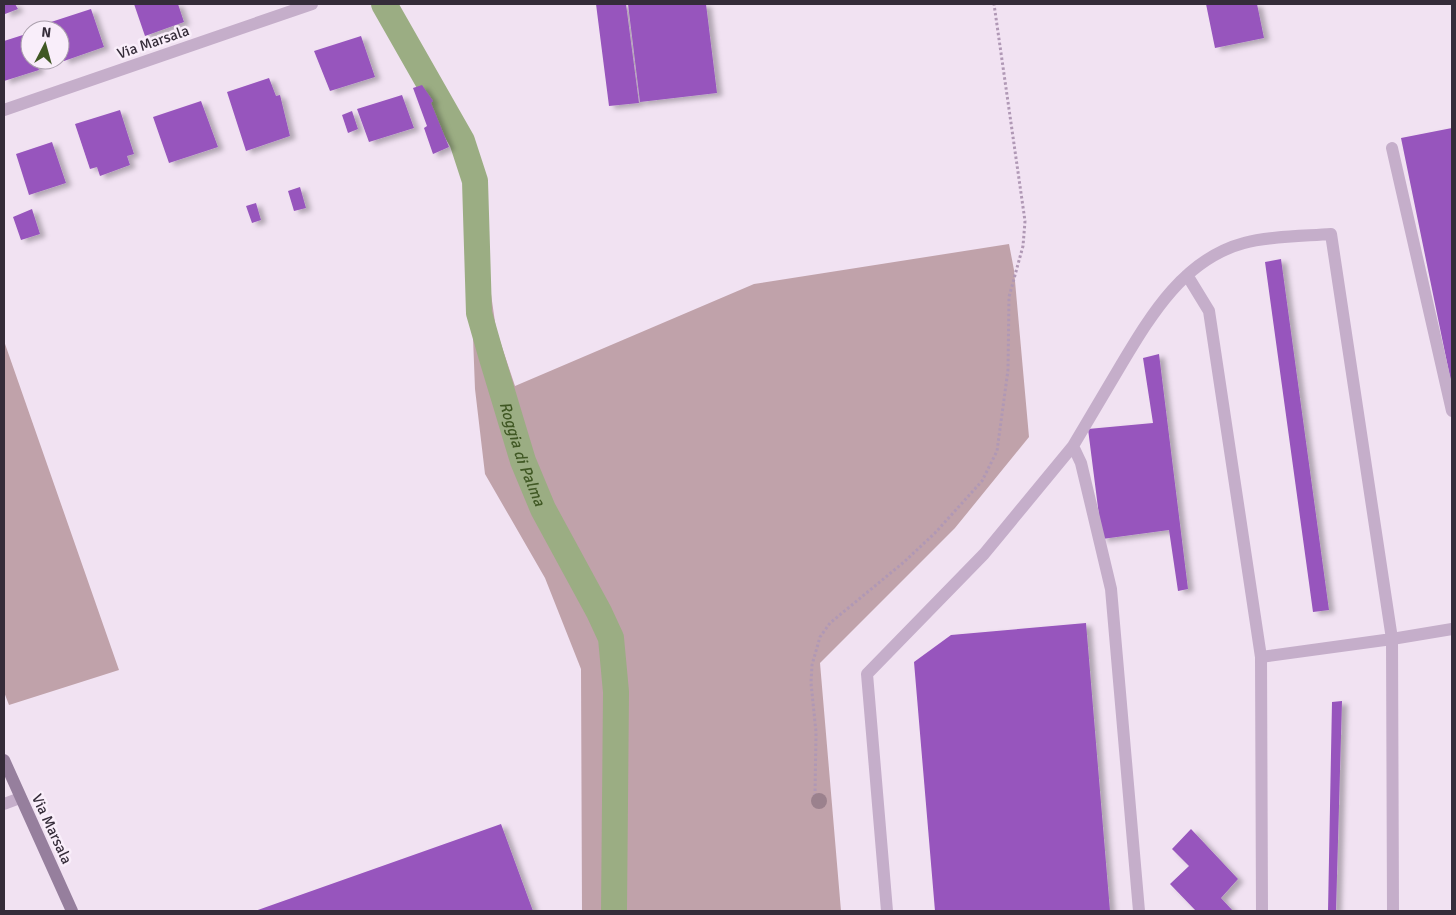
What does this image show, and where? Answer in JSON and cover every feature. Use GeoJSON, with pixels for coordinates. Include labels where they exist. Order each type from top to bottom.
{"type":"FeatureCollection","features":[{"type":"Feature","properties":{"kind":"street","name":"Via Marsala"},"geometry":{"type":"LineString","coordinates":[[4,110],[312,4]]}},
{"type":"Feature","properties":{"kind":"street"},"geometry":{"type":"LineString","coordinates":[[1392,148],[1452,411]]}},
{"type":"Feature","properties":{"kind":"street"},"geometry":{"type":"LineString","coordinates":[[887,911],[867,674],[984,554],[1073,446],[1150,317],[1171,290],[1187,275],[1224,250],[1246,242],[1331,234],[1392,639],[1393,911]]}},
{"type":"Feature","properties":{"kind":"street"},"geometry":{"type":"LineString","coordinates":[[1187,275],[1209,311],[1261,657],[1262,911]]}},
{"type":"Feature","properties":{"kind":"street"},"geometry":{"type":"LineString","coordinates":[[1073,446],[1081,463],[1111,589],[1139,911]]}},
{"type":"Feature","properties":{"kind":"street"},"geometry":{"type":"LineString","coordinates":[[1261,657],[1452,629]]}},
{"type":"Feature","properties":{"kind":"street","name":"Via Marsala"},"geometry":{"type":"LineString","coordinates":[[4,760],[72,911]]}},
{"type":"Feature","properties":{"kind":"street"},"geometry":{"type":"LineString","coordinates":[[4,804],[20,798]]}},
{"type":"Feature","properties":{"kind":"path"},"geometry":{"type":"LineString","coordinates":[[814,796],[816,732],[811,683],[812,665],[820,637],[830,623],[904,562],[935,533],[982,481],[998,451],[1008,370],[1009,297],[1023,246],[1025,221],[994,4]]}},
{"type":"Feature","properties":{"kind":"shaded area"},"geometry":{"type":"Polygon","coordinates":[[[1009,244],[1014,270],[1029,437],[955,528],[820,663],[841,911],[582,911],[581,669],[545,578],[485,474],[475,389],[472,311],[491,294],[496,329],[515,386],[754,284],[1009,244]]]}},
{"type":"Feature","properties":{"kind":"shaded area"},"geometry":{"type":"Polygon","coordinates":[[[4,341],[119,670],[9,705],[4,692],[4,341]]]}},
{"type":"Feature","properties":{"kind":"building"},"geometry":{"type":"Polygon","coordinates":[[[4,4],[15,4],[18,9],[5,14],[4,4]]]}},
{"type":"Feature","properties":{"kind":"building"},"geometry":{"type":"Polygon","coordinates":[[[134,4],[178,4],[184,22],[145,36],[134,4]]]}},
{"type":"Feature","properties":{"kind":"building"},"geometry":{"type":"Polygon","coordinates":[[[596,4],[626,4],[639,103],[609,106],[596,4]]]}},
{"type":"Feature","properties":{"kind":"building"},"geometry":{"type":"Polygon","coordinates":[[[628,4],[706,4],[717,93],[640,102],[628,4]]]}},
{"type":"Feature","properties":{"kind":"building"},"geometry":{"type":"Polygon","coordinates":[[[1206,4],[1257,4],[1264,38],[1215,48],[1206,4]]]}},
{"type":"Feature","properties":{"kind":"building"},"geometry":{"type":"Polygon","coordinates":[[[91,9],[104,47],[70,59],[70,20],[57,20],[91,9]]]}},
{"type":"Feature","properties":{"kind":"building"},"geometry":{"type":"Polygon","coordinates":[[[20,36],[20,70],[39,70],[4,81],[4,41],[20,36]]]}},
{"type":"Feature","properties":{"kind":"building"},"geometry":{"type":"Polygon","coordinates":[[[361,36],[375,77],[330,91],[314,51],[361,36]]]}},
{"type":"Feature","properties":{"kind":"building"},"geometry":{"type":"Polygon","coordinates":[[[269,78],[276,96],[280,95],[290,136],[246,151],[227,92],[269,78]]]}},
{"type":"Feature","properties":{"kind":"building"},"geometry":{"type":"Polygon","coordinates":[[[422,85],[433,101],[431,103],[449,147],[433,154],[424,128],[427,126],[413,88],[422,85]]]}},
{"type":"Feature","properties":{"kind":"building"},"geometry":{"type":"Polygon","coordinates":[[[402,95],[414,128],[369,142],[357,109],[402,95]]]}},
{"type":"Feature","properties":{"kind":"building"},"geometry":{"type":"Polygon","coordinates":[[[201,101],[218,147],[169,163],[153,117],[201,101]]]}},
{"type":"Feature","properties":{"kind":"building"},"geometry":{"type":"Polygon","coordinates":[[[120,110],[134,154],[127,156],[130,165],[100,176],[97,167],[90,169],[75,124],[120,110]]]}},
{"type":"Feature","properties":{"kind":"building"},"geometry":{"type":"Polygon","coordinates":[[[352,111],[358,129],[348,133],[342,115],[352,111]]]}},
{"type":"Feature","properties":{"kind":"building"},"geometry":{"type":"Polygon","coordinates":[[[1452,128],[1452,382],[1451,382],[1401,138],[1452,128]]]}},
{"type":"Feature","properties":{"kind":"building"},"geometry":{"type":"Polygon","coordinates":[[[52,142],[66,183],[29,195],[16,154],[52,142]]]}},
{"type":"Feature","properties":{"kind":"building"},"geometry":{"type":"Polygon","coordinates":[[[300,187],[306,208],[294,211],[288,191],[300,187]]]}},
{"type":"Feature","properties":{"kind":"building"},"geometry":{"type":"Polygon","coordinates":[[[256,203],[261,220],[252,223],[246,206],[256,203]]]}},
{"type":"Feature","properties":{"kind":"building"},"geometry":{"type":"Polygon","coordinates":[[[32,209],[40,234],[21,240],[13,217],[32,209]]]}},
{"type":"Feature","properties":{"kind":"building"},"geometry":{"type":"Polygon","coordinates":[[[1281,259],[1329,610],[1313,612],[1265,262],[1281,259]]]}},
{"type":"Feature","properties":{"kind":"building"},"geometry":{"type":"Polygon","coordinates":[[[1159,354],[1188,589],[1178,591],[1169,530],[1102,539],[1088,429],[1153,423],[1143,358],[1159,354]]]}},
{"type":"Feature","properties":{"kind":"building"},"geometry":{"type":"Polygon","coordinates":[[[1086,623],[1110,911],[935,911],[914,662],[951,635],[1086,623]]]}},
{"type":"Feature","properties":{"kind":"building"},"geometry":{"type":"Polygon","coordinates":[[[1342,701],[1336,911],[1328,911],[1332,702],[1342,701]]]}},
{"type":"Feature","properties":{"kind":"building"},"geometry":{"type":"Polygon","coordinates":[[[501,824],[533,911],[255,911],[501,824]]]}},
{"type":"Feature","properties":{"kind":"building"},"geometry":{"type":"Polygon","coordinates":[[[1191,829],[1238,879],[1221,898],[1233,911],[1196,911],[1170,884],[1189,866],[1172,849],[1191,829]]]}},
{"type":"Feature","properties":{"kind":"waterway","name":"Roggia di Palma"},"geometry":{"type":"LineString","coordinates":[[384,4],[462,141],[475,181],[479,313],[491,355],[523,461],[543,509],[599,612],[611,638],[616,692],[614,911]]}}]}
